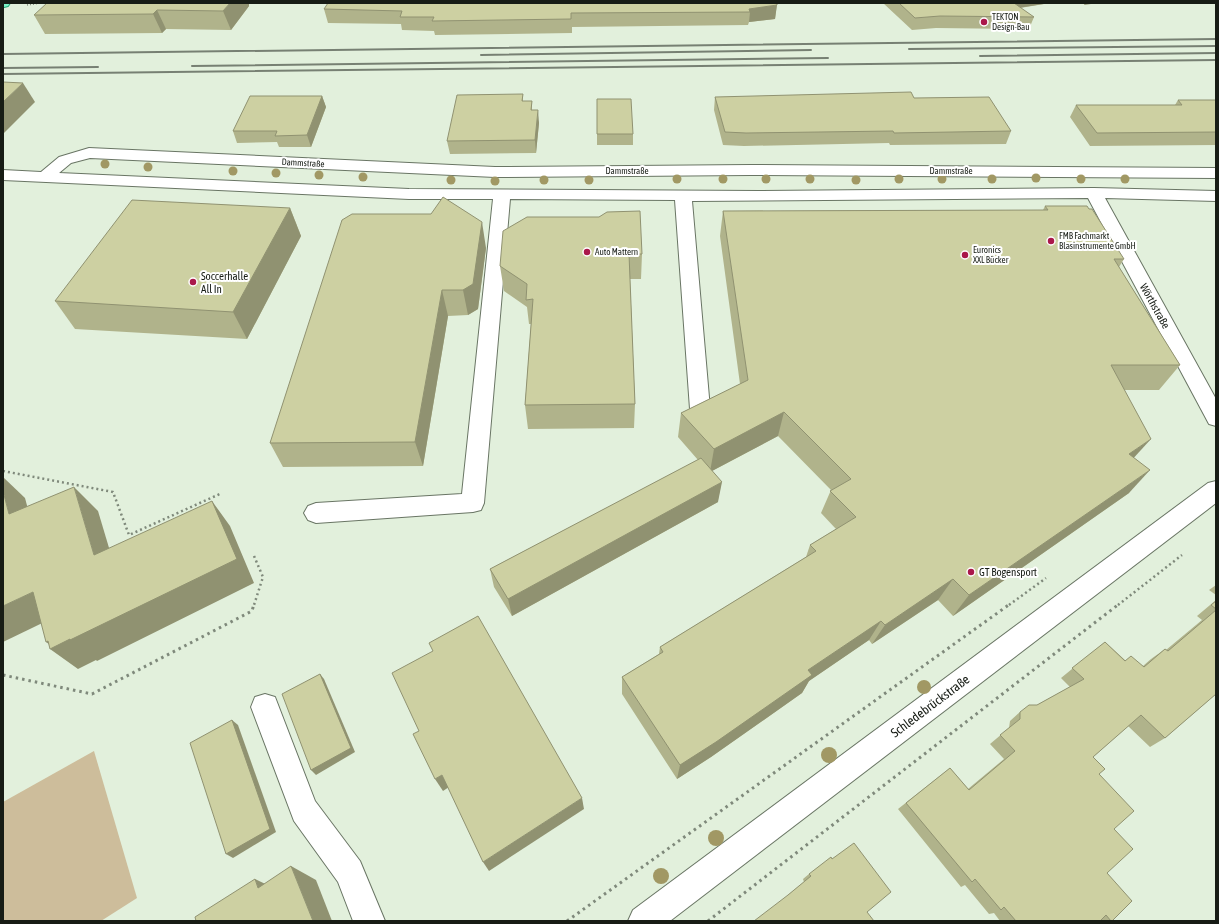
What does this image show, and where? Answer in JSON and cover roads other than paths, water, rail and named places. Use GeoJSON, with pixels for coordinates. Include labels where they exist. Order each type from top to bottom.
{"type":"FeatureCollection","features":[{"type":"Feature","properties":{"kind":"street","name":"Dammstraße"},"geometry":{"type":"LineString","coordinates":[[45,177],[64,160],[89,154],[495,172],[774,170],[1216,173]]}},
{"type":"Feature","properties":{"kind":"street"},"geometry":{"type":"LineString","coordinates":[[3,175],[409,194],[683,196],[1094,193],[1216,196]]}},
{"type":"Feature","properties":{"kind":"street","name":"Wörthstraße"},"geometry":{"type":"LineString","coordinates":[[1094,193],[1216,418]]}},
{"type":"Feature","properties":{"kind":"street"},"geometry":{"type":"LineString","coordinates":[[316,513],[473,503],[502,194]]}},
{"type":"Feature","properties":{"kind":"street"},"geometry":{"type":"LineString","coordinates":[[683,196],[700,409]]}},
{"type":"Feature","properties":{"kind":"street","name":"Schledebrückstraße"},"geometry":{"type":"LineString","coordinates":[[644,921],[1216,490]]}},
{"type":"Feature","properties":{"kind":"street"},"geometry":{"type":"LineString","coordinates":[[265,707],[304,811],[348,872],[369,921]]}},
{"type":"Feature","properties":{"kind":"railway"},"geometry":{"type":"LineString","coordinates":[[3,54],[1216,39]]}},
{"type":"Feature","properties":{"kind":"railway"},"geometry":{"type":"LineString","coordinates":[[909,49],[1216,46]]}},
{"type":"Feature","properties":{"kind":"railway"},"geometry":{"type":"LineString","coordinates":[[481,55],[811,50]]}},
{"type":"Feature","properties":{"kind":"railway"},"geometry":{"type":"LineString","coordinates":[[980,56],[1216,53]]}},
{"type":"Feature","properties":{"kind":"railway"},"geometry":{"type":"LineString","coordinates":[[192,66],[828,58]]}},
{"type":"Feature","properties":{"kind":"railway"},"geometry":{"type":"LineString","coordinates":[[3,74],[1216,60]]}},
{"type":"Feature","properties":{"kind":"railway"},"geometry":{"type":"LineString","coordinates":[[3,68],[98,67]]}},
{"type":"Feature","properties":{"kind":"place","name":"TEKTON Design-Bau"},"geometry":{"type":"Point","coordinates":[984,22]}},
{"type":"Feature","properties":{"kind":"place","name":"FMB Fachmarkt Blasinstrumente GmbH"},"geometry":{"type":"Point","coordinates":[1051,241]}},
{"type":"Feature","properties":{"kind":"place","name":"Auto Mattern"},"geometry":{"type":"Point","coordinates":[587,252]}},
{"type":"Feature","properties":{"kind":"place","name":"Euronics XXL Bücker"},"geometry":{"type":"Point","coordinates":[965,255]}},
{"type":"Feature","properties":{"kind":"place","name":"Soccerhalle All In"},"geometry":{"type":"Point","coordinates":[193,282]}},
{"type":"Feature","properties":{"kind":"place","name":"GT Bogensport"},"geometry":{"type":"Point","coordinates":[971,572]}}]}
